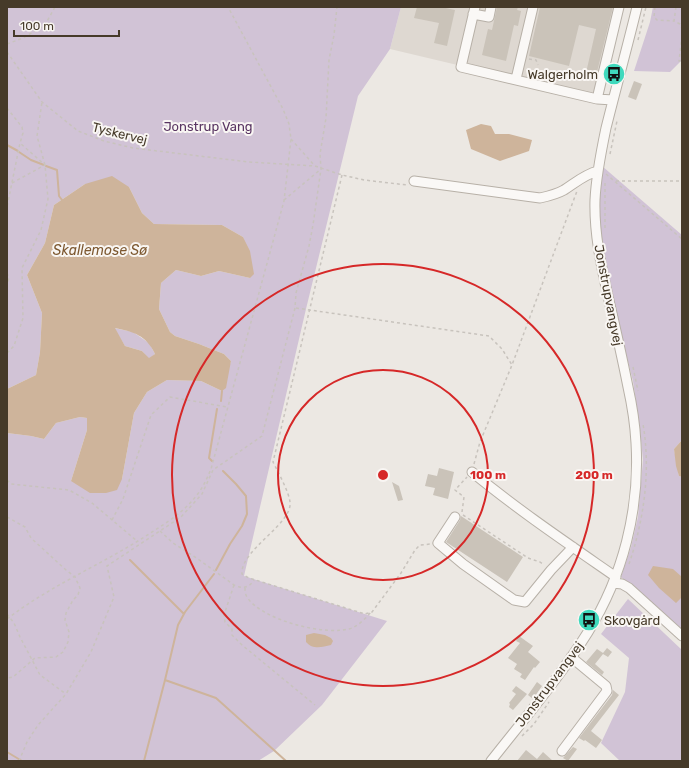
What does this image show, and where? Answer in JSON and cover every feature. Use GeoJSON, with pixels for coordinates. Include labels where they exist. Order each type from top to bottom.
{"type":"FeatureCollection","features":[{"type":"Feature","properties":{"kind":"street"},"geometry":{"type":"LineString","coordinates":[[491,7],[489,17],[474,10],[461,67],[597,99],[613,100]]}},
{"type":"Feature","properties":{"kind":"street"},"geometry":{"type":"LineString","coordinates":[[516,79],[533,7]]}},
{"type":"Feature","properties":{"kind":"street"},"geometry":{"type":"LineString","coordinates":[[597,99],[619,7]]}},
{"type":"Feature","properties":{"kind":"street","name":"Jonstrupvangvej"},"geometry":{"type":"LineString","coordinates":[[491,761],[571,657],[592,625],[615,580],[629,534],[635,500],[637,471],[636,442],[629,392],[600,258],[596,231],[595,201],[602,173],[613,100],[637,7]]}},
{"type":"Feature","properties":{"kind":"street"},"geometry":{"type":"LineString","coordinates":[[414,181],[540,198],[559,193],[590,173],[602,173]]}},
{"type":"Feature","properties":{"kind":"street"},"geometry":{"type":"LineString","coordinates":[[472,472],[615,580],[629,588],[681,634]]}},
{"type":"Feature","properties":{"kind":"street"},"geometry":{"type":"LineString","coordinates":[[455,517],[438,543],[463,564],[514,600],[525,602],[550,570],[573,547]]}},
{"type":"Feature","properties":{"kind":"street"},"geometry":{"type":"LineString","coordinates":[[562,752],[607,690],[606,686],[571,657]]}},
{"type":"Feature","properties":{"kind":"path"},"geometry":{"type":"LineString","coordinates":[[7,44],[23,38],[45,25],[56,7]]}},
{"type":"Feature","properties":{"kind":"path"},"geometry":{"type":"LineString","coordinates":[[7,619],[37,598],[76,577],[171,520],[186,508],[196,496],[211,469],[284,201],[291,139],[289,124],[284,109],[228,7]]}},
{"type":"Feature","properties":{"kind":"path"},"geometry":{"type":"LineString","coordinates":[[19,761],[27,742],[38,724],[66,694],[91,652],[114,597],[107,566],[181,517],[202,494],[213,470],[262,436],[295,308],[296,293],[314,225],[321,169],[320,154],[326,118],[329,60],[338,7]]}},
{"type":"Feature","properties":{"kind":"path"},"geometry":{"type":"LineString","coordinates":[[637,42],[646,7]]}},
{"type":"Feature","properties":{"kind":"path"},"geometry":{"type":"LineString","coordinates":[[655,7],[654,17],[657,20],[674,21],[680,24],[682,29]]}},
{"type":"Feature","properties":{"kind":"path"},"geometry":{"type":"LineString","coordinates":[[674,21],[676,7]]}},
{"type":"Feature","properties":{"kind":"path"},"geometry":{"type":"LineString","coordinates":[[682,36],[679,60],[682,60]]}},
{"type":"Feature","properties":{"kind":"path","name":"Tyskervej"},"geometry":{"type":"LineString","coordinates":[[7,52],[42,102],[78,131],[104,141],[133,148],[249,162],[315,166]]}},
{"type":"Feature","properties":{"kind":"path"},"geometry":{"type":"LineString","coordinates":[[521,57],[536,60],[538,65]]}},
{"type":"Feature","properties":{"kind":"path"},"geometry":{"type":"LineString","coordinates":[[7,353],[14,346],[23,318],[22,268],[41,230],[48,199],[46,165],[37,136],[42,102]]}},
{"type":"Feature","properties":{"kind":"path"},"geometry":{"type":"LineString","coordinates":[[7,108],[22,127],[23,133],[7,207]]}},
{"type":"Feature","properties":{"kind":"path"},"geometry":{"type":"LineString","coordinates":[[608,161],[617,117]]}},
{"type":"Feature","properties":{"kind":"path"},"geometry":{"type":"LineString","coordinates":[[291,139],[315,166],[321,169],[387,184],[410,185],[414,181]]}},
{"type":"Feature","properties":{"kind":"path"},"geometry":{"type":"LineString","coordinates":[[20,143],[46,165]]}},
{"type":"Feature","properties":{"kind":"path"},"geometry":{"type":"LineString","coordinates":[[11,184],[46,165]]}},
{"type":"Feature","properties":{"kind":"path"},"geometry":{"type":"LineString","coordinates":[[284,201],[321,169]]}},
{"type":"Feature","properties":{"kind":"path"},"geometry":{"type":"LineString","coordinates":[[602,173],[615,181],[682,239]]}},
{"type":"Feature","properties":{"kind":"path"},"geometry":{"type":"LineString","coordinates":[[602,173],[605,234]]}},
{"type":"Feature","properties":{"kind":"path"},"geometry":{"type":"LineString","coordinates":[[342,175],[273,462],[290,503],[284,518],[253,551],[245,563],[242,574],[365,614],[372,612]]}},
{"type":"Feature","properties":{"kind":"path"},"geometry":{"type":"LineString","coordinates":[[550,570],[540,562],[528,558],[461,514],[464,497],[455,490],[472,472],[480,442],[512,365],[582,178]]}},
{"type":"Feature","properties":{"kind":"path"},"geometry":{"type":"LineString","coordinates":[[615,181],[682,181]]}},
{"type":"Feature","properties":{"kind":"path"},"geometry":{"type":"LineString","coordinates":[[7,273],[10,278],[7,284]]}},
{"type":"Feature","properties":{"kind":"path"},"geometry":{"type":"LineString","coordinates":[[295,308],[489,336],[502,349],[512,365]]}},
{"type":"Feature","properties":{"kind":"path"},"geometry":{"type":"LineString","coordinates":[[633,366],[638,395]]}},
{"type":"Feature","properties":{"kind":"path"},"geometry":{"type":"LineString","coordinates":[[112,520],[123,499],[151,415],[170,397],[227,407]]}},
{"type":"Feature","properties":{"kind":"path"},"geometry":{"type":"LineString","coordinates":[[629,565],[641,517],[645,486],[646,459],[643,423]]}},
{"type":"Feature","properties":{"kind":"path"},"geometry":{"type":"LineString","coordinates":[[7,480],[11,484],[69,490],[92,503],[137,541]]}},
{"type":"Feature","properties":{"kind":"path"},"geometry":{"type":"LineString","coordinates":[[7,517],[22,524],[31,538],[66,570],[76,577],[80,588],[78,595],[72,600],[66,613],[65,620],[69,632],[68,642],[63,652],[56,657],[35,658],[13,677],[7,678]]}},
{"type":"Feature","properties":{"kind":"path"},"geometry":{"type":"LineString","coordinates":[[160,531],[173,543],[195,556],[234,585],[240,588],[245,588],[251,584],[254,579]]}},
{"type":"Feature","properties":{"kind":"path"},"geometry":{"type":"LineString","coordinates":[[245,588],[246,596],[270,616],[297,625],[321,629],[342,630],[353,628],[372,612],[401,573],[415,550],[420,545],[438,543]]}},
{"type":"Feature","properties":{"kind":"path"},"geometry":{"type":"LineString","coordinates":[[234,585],[224,615],[225,622],[232,629],[232,635],[315,705]]}},
{"type":"Feature","properties":{"kind":"path"},"geometry":{"type":"LineString","coordinates":[[7,614],[10,616],[40,675],[66,694]]}},
{"type":"Feature","properties":{"kind":"path"},"geometry":{"type":"LineString","coordinates":[[520,738],[534,724],[551,699]]}},
{"type":"Feature","properties":{"kind":"shaded area"},"geometry":{"type":"Polygon","coordinates":[[[401,7],[623,7],[600,99],[390,49],[401,7]]]}},
{"type":"Feature","properties":{"kind":"green space","name":"Jonstrup Vang"},"geometry":{"type":"Polygon","coordinates":[[[7,7],[401,7],[390,49],[358,96],[306,309],[244,576],[387,621],[322,705],[274,751],[258,761],[7,761],[7,433],[44,439],[56,423],[80,417],[87,418],[87,430],[71,481],[122,479],[134,413],[147,392],[167,380],[201,381],[222,391],[231,361],[224,354],[175,336],[170,332],[159,309],[161,283],[176,270],[201,276],[219,271],[250,278],[243,237],[222,225],[154,224],[142,213],[129,187],[85,184],[54,205],[45,243],[27,275],[42,313],[40,352],[36,375],[7,389],[7,7]]]}},
{"type":"Feature","properties":{"kind":"green space"},"geometry":{"type":"Polygon","coordinates":[[[653,7],[682,7],[682,60],[670,72],[634,71],[650,22],[653,7]]]}},
{"type":"Feature","properties":{"kind":"green space"},"geometry":{"type":"Polygon","coordinates":[[[602,166],[682,235],[682,440],[674,449],[679,476],[682,477],[682,635],[678,629],[621,577],[631,547],[638,517],[643,460],[633,381],[621,335],[598,226],[602,166]]]}},
{"type":"Feature","properties":{"kind":"green space"},"geometry":{"type":"Polygon","coordinates":[[[114,328],[133,332],[149,343],[155,354],[149,359],[142,351],[125,346],[114,328]]]}},
{"type":"Feature","properties":{"kind":"green space"},"geometry":{"type":"Polygon","coordinates":[[[628,599],[682,650],[682,761],[620,761],[601,743],[625,692],[629,658],[601,634],[628,599]]]}},
{"type":"Feature","properties":{"kind":"water"},"geometry":{"type":"Polygon","coordinates":[[[481,124],[491,126],[495,134],[509,134],[532,140],[529,151],[500,161],[471,149],[466,130],[481,124]]]}},
{"type":"Feature","properties":{"kind":"water","name":"Skallemose Sø"},"geometry":{"type":"Polygon","coordinates":[[[112,176],[129,187],[142,213],[154,224],[222,225],[243,237],[250,251],[254,274],[250,278],[219,271],[201,276],[176,270],[161,283],[159,309],[170,332],[175,336],[224,354],[231,361],[226,388],[222,391],[201,381],[167,380],[147,392],[134,413],[122,479],[117,490],[106,493],[90,493],[71,481],[87,430],[87,418],[80,417],[56,423],[44,439],[7,433],[7,389],[36,375],[40,352],[42,313],[27,275],[45,243],[54,205],[85,184],[112,176]],[[115,328],[125,346],[142,351],[149,358],[155,354],[148,342],[143,338],[122,329],[115,328]]]}},
{"type":"Feature","properties":{"kind":"water"},"geometry":{"type":"Polygon","coordinates":[[[682,440],[682,477],[679,476],[676,466],[674,449],[682,440]]]}},
{"type":"Feature","properties":{"kind":"water"},"geometry":{"type":"Polygon","coordinates":[[[653,566],[673,569],[682,577],[682,597],[676,603],[659,588],[648,575],[653,566]]]}},
{"type":"Feature","properties":{"kind":"water"},"geometry":{"type":"Polygon","coordinates":[[[314,633],[331,638],[333,641],[331,645],[315,647],[309,645],[306,642],[306,635],[314,633]]]}},
{"type":"Feature","properties":{"kind":"building"},"geometry":{"type":"Polygon","coordinates":[[[417,7],[441,7],[455,10],[447,46],[434,43],[439,23],[414,18],[417,7]]]}},
{"type":"Feature","properties":{"kind":"building"},"geometry":{"type":"Polygon","coordinates":[[[497,7],[518,7],[517,10],[521,11],[518,26],[514,25],[506,61],[482,55],[488,29],[492,30],[497,7]]]}},
{"type":"Feature","properties":{"kind":"building"},"geometry":{"type":"Polygon","coordinates":[[[540,7],[613,7],[596,76],[586,73],[596,29],[579,25],[569,66],[529,56],[540,7]]]}},
{"type":"Feature","properties":{"kind":"building"},"geometry":{"type":"Polygon","coordinates":[[[634,81],[642,84],[636,100],[628,97],[634,81]]]}},
{"type":"Feature","properties":{"kind":"building"},"geometry":{"type":"Polygon","coordinates":[[[439,468],[454,472],[448,499],[433,495],[435,488],[425,486],[428,474],[437,476],[439,468]]]}},
{"type":"Feature","properties":{"kind":"building"},"geometry":{"type":"Polygon","coordinates":[[[392,482],[399,486],[403,500],[398,501],[392,482]]]}},
{"type":"Feature","properties":{"kind":"building"},"geometry":{"type":"Polygon","coordinates":[[[461,516],[523,557],[507,582],[446,542],[461,516]]]}},
{"type":"Feature","properties":{"kind":"building"},"geometry":{"type":"Polygon","coordinates":[[[519,636],[533,646],[528,652],[540,662],[535,668],[534,667],[525,680],[520,677],[522,674],[514,669],[517,664],[508,658],[520,643],[516,641],[519,636]]]}},
{"type":"Feature","properties":{"kind":"building"},"geometry":{"type":"Polygon","coordinates":[[[607,648],[612,652],[608,657],[603,654],[595,664],[604,672],[602,675],[586,662],[597,649],[603,653],[607,648]]]}},
{"type":"Feature","properties":{"kind":"building"},"geometry":{"type":"Polygon","coordinates":[[[537,682],[542,686],[533,699],[528,695],[537,682]]]}},
{"type":"Feature","properties":{"kind":"building"},"geometry":{"type":"Polygon","coordinates":[[[516,686],[527,694],[513,710],[509,707],[509,703],[516,694],[512,691],[516,686]]]}},
{"type":"Feature","properties":{"kind":"building"},"geometry":{"type":"Polygon","coordinates":[[[613,690],[619,695],[591,731],[602,740],[596,748],[585,740],[584,741],[579,738],[612,695],[613,690]]]}},
{"type":"Feature","properties":{"kind":"building"},"geometry":{"type":"Polygon","coordinates":[[[573,747],[577,749],[568,761],[563,758],[573,747]]]}},
{"type":"Feature","properties":{"kind":"building"},"geometry":{"type":"Polygon","coordinates":[[[526,750],[537,759],[543,752],[553,761],[517,761],[526,750]]]}},
{"type":"Feature","properties":{"kind":"waterway"},"geometry":{"type":"LineString","coordinates":[[7,145],[18,151]]}},
{"type":"Feature","properties":{"kind":"waterway"},"geometry":{"type":"LineString","coordinates":[[19,152],[31,160],[44,165]]}},
{"type":"Feature","properties":{"kind":"waterway"},"geometry":{"type":"LineString","coordinates":[[46,166],[57,170],[59,196],[62,200]]}},
{"type":"Feature","properties":{"kind":"waterway"},"geometry":{"type":"LineString","coordinates":[[221,401],[222,391]]}},
{"type":"Feature","properties":{"kind":"waterway"},"geometry":{"type":"LineString","coordinates":[[212,461],[209,458],[217,409]]}},
{"type":"Feature","properties":{"kind":"waterway"},"geometry":{"type":"LineString","coordinates":[[216,570],[242,526],[247,514],[246,496],[223,471]]}},
{"type":"Feature","properties":{"kind":"waterway"},"geometry":{"type":"LineString","coordinates":[[130,560],[184,614]]}},
{"type":"Feature","properties":{"kind":"waterway"},"geometry":{"type":"LineString","coordinates":[[214,574],[185,612],[178,625],[165,680],[216,698],[286,761]]}},
{"type":"Feature","properties":{"kind":"waterway"},"geometry":{"type":"LineString","coordinates":[[144,761],[165,680]]}},
{"type":"Feature","properties":{"kind":"waterway"},"geometry":{"type":"LineString","coordinates":[[7,752],[22,761]]}},
{"type":"Feature","properties":{"kind":"place","name":"Walgerholm"},"geometry":{"type":"Point","coordinates":[614,74]}},
{"type":"Feature","properties":{"kind":"place","name":"Skovgård"},"geometry":{"type":"Point","coordinates":[589,620]}}]}
